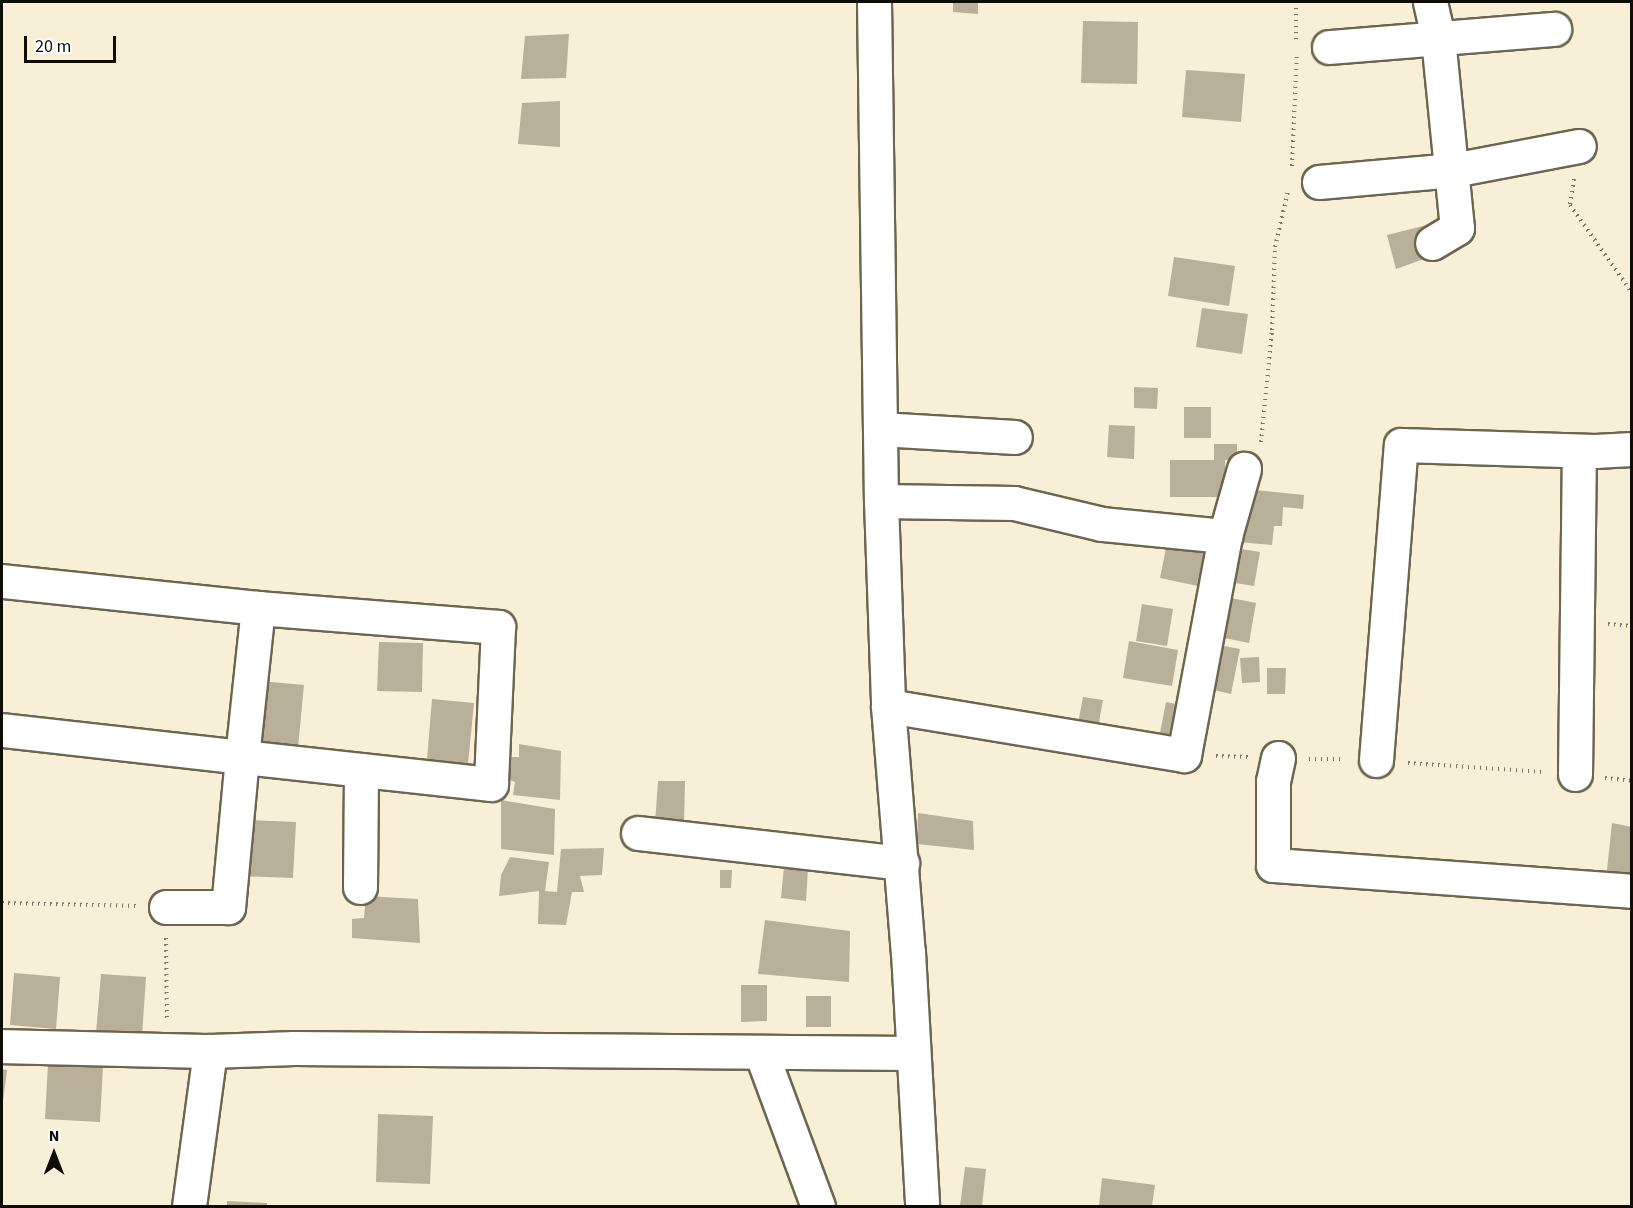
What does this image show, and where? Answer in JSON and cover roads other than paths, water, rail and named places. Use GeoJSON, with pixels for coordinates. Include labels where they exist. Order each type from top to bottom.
{"type":"FeatureCollection","features":[{"type":"Feature","properties":{"kind":"street"},"geometry":{"type":"LineString","coordinates":[[874,2],[881,501],[888,706],[902,863],[922,1206]]}},
{"type":"Feature","properties":{"kind":"street"},"geometry":{"type":"LineString","coordinates":[[1430,2],[1438,38],[1457,228],[1432,243]]}},
{"type":"Feature","properties":{"kind":"street"},"geometry":{"type":"LineString","coordinates":[[1329,47],[1554,29]]}},
{"type":"Feature","properties":{"kind":"street"},"geometry":{"type":"LineString","coordinates":[[1319,182],[1453,170],[1579,146]]}},
{"type":"Feature","properties":{"kind":"street"},"geometry":{"type":"LineString","coordinates":[[880,429],[1015,437]]}},
{"type":"Feature","properties":{"kind":"street"},"geometry":{"type":"LineString","coordinates":[[1376,760],[1401,445],[1579,451],[1632,449]]}},
{"type":"Feature","properties":{"kind":"street"},"geometry":{"type":"LineString","coordinates":[[1575,774],[1579,451]]}},
{"type":"Feature","properties":{"kind":"street"},"geometry":{"type":"LineString","coordinates":[[888,706],[1184,755],[1225,536],[1244,469]]}},
{"type":"Feature","properties":{"kind":"street"},"geometry":{"type":"LineString","coordinates":[[881,501],[1014,503],[1101,524],[1225,536]]}},
{"type":"Feature","properties":{"kind":"street"},"geometry":{"type":"LineString","coordinates":[[2,581],[258,608],[498,627],[491,784],[2,730]]}},
{"type":"Feature","properties":{"kind":"street"},"geometry":{"type":"LineString","coordinates":[[166,907],[228,907],[258,608]]}},
{"type":"Feature","properties":{"kind":"street"},"geometry":{"type":"LineString","coordinates":[[1278,758],[1273,781],[1273,865],[1632,891]]}},
{"type":"Feature","properties":{"kind":"street"},"geometry":{"type":"LineString","coordinates":[[360,887],[361,770]]}},
{"type":"Feature","properties":{"kind":"street"},"geometry":{"type":"LineString","coordinates":[[638,833],[902,863]]}},
{"type":"Feature","properties":{"kind":"street"},"geometry":{"type":"LineString","coordinates":[[2,1046],[167,1052],[294,1048],[762,1055],[912,1053]]}},
{"type":"Feature","properties":{"kind":"street"},"geometry":{"type":"LineString","coordinates":[[189,1206],[210,1051]]}},
{"type":"Feature","properties":{"kind":"street"},"geometry":{"type":"LineString","coordinates":[[762,1055],[818,1206]]}}]}
